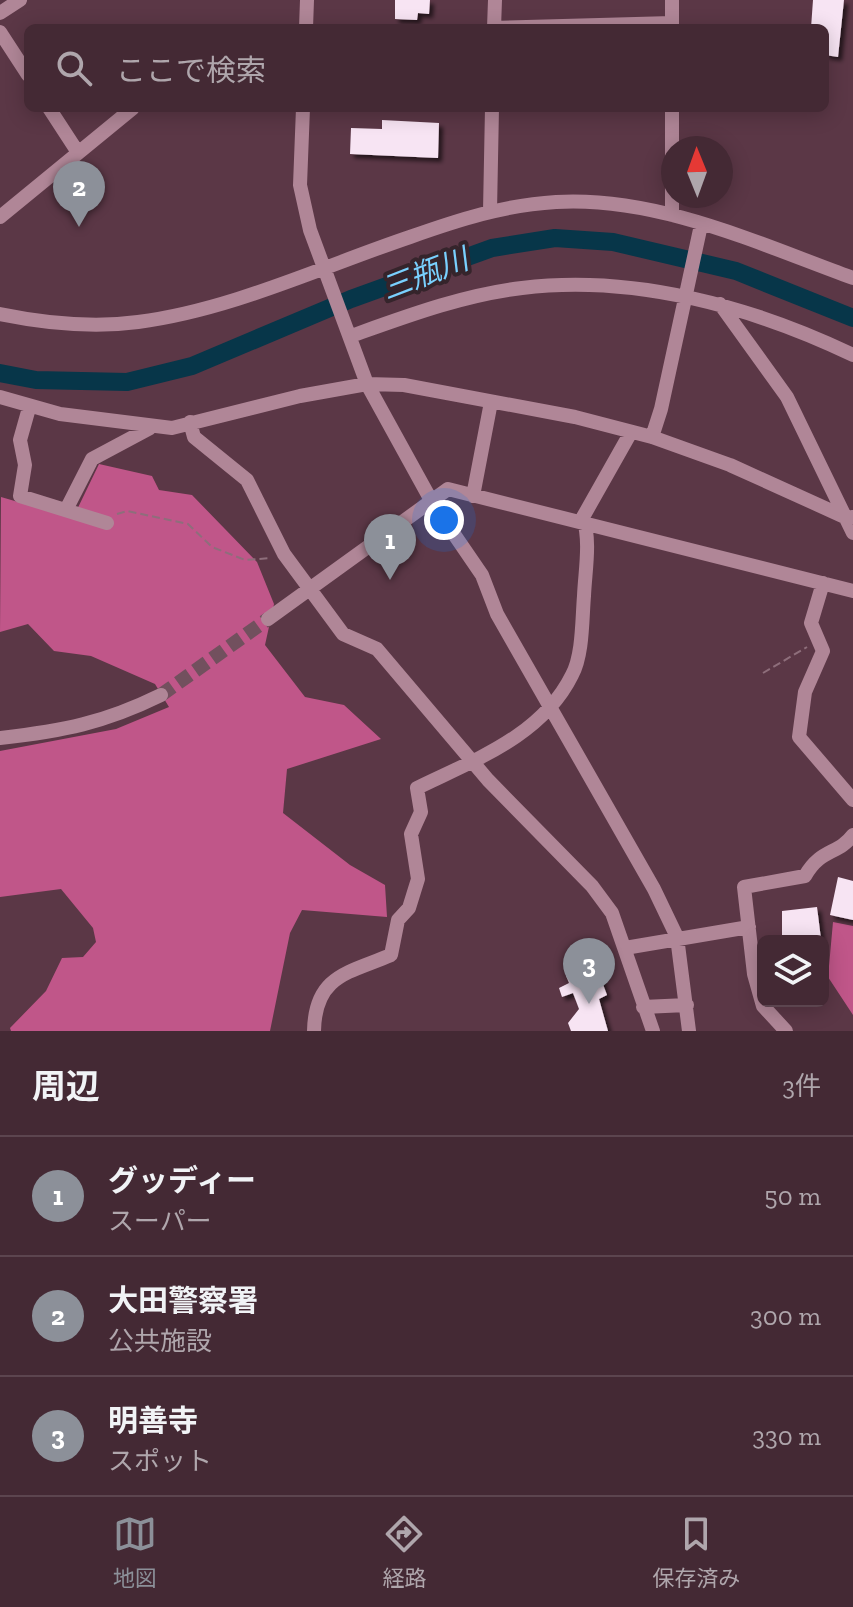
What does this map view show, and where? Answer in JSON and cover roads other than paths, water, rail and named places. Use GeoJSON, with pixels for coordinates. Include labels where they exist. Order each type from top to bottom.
{"type":"FeatureCollection","features":[{"type":"Feature","properties":{"kind":"street"},"geometry":{"type":"LineString","coordinates":[[0,13],[20,0]]}},
{"type":"Feature","properties":{"kind":"street"},"geometry":{"type":"LineString","coordinates":[[306,24],[307,0]]}},
{"type":"Feature","properties":{"kind":"street"},"geometry":{"type":"LineString","coordinates":[[494,24],[495,0]]}},
{"type":"Feature","properties":{"kind":"street"},"geometry":{"type":"LineString","coordinates":[[672,0],[672,24]]}},
{"type":"Feature","properties":{"kind":"street"},"geometry":{"type":"LineString","coordinates":[[0,32],[24,69]]}},
{"type":"Feature","properties":{"kind":"street"},"geometry":{"type":"LineString","coordinates":[[52,112],[77,151]]}},
{"type":"Feature","properties":{"kind":"street"},"geometry":{"type":"LineString","coordinates":[[0,217],[31,195],[77,151],[128,112]]}},
{"type":"Feature","properties":{"kind":"street"},"geometry":{"type":"LineString","coordinates":[[303,112],[300,185],[310,230],[367,384],[432,502],[482,575],[497,614],[654,889],[677,937],[689,1031]]}},
{"type":"Feature","properties":{"kind":"street"},"geometry":{"type":"LineString","coordinates":[[490,211],[492,112]]}},
{"type":"Feature","properties":{"kind":"street"},"geometry":{"type":"LineString","coordinates":[[672,112],[672,215]]}},
{"type":"Feature","properties":{"kind":"street"},"geometry":{"type":"LineString","coordinates":[[0,314],[96,325],[139,322],[220,303],[490,211],[587,201],[618,202],[672,215],[700,229],[853,278]]}},
{"type":"Feature","properties":{"kind":"street"},"geometry":{"type":"LineString","coordinates":[[652,437],[700,229]]}},
{"type":"Feature","properties":{"kind":"street"},"geometry":{"type":"LineString","coordinates":[[351,336],[434,307],[520,288],[583,287],[687,291],[734,306],[853,355]]}},
{"type":"Feature","properties":{"kind":"street"},"geometry":{"type":"LineString","coordinates":[[720,304],[787,397],[850,517],[853,533]]}},
{"type":"Feature","properties":{"kind":"street"},"geometry":{"type":"LineString","coordinates":[[0,397],[29,408],[150,428],[172,428],[257,404],[367,384],[404,385],[652,437],[730,465],[850,517]]}},
{"type":"Feature","properties":{"kind":"street"},"geometry":{"type":"LineString","coordinates":[[473,496],[491,402]]}},
{"type":"Feature","properties":{"kind":"street"},"geometry":{"type":"LineString","coordinates":[[29,408],[20,440],[25,465],[20,496],[107,523]]}},
{"type":"Feature","properties":{"kind":"street"},"geometry":{"type":"LineString","coordinates":[[190,422],[194,437],[247,480],[284,554],[309,592],[343,634],[377,649],[472,761],[592,886],[612,913],[653,1031]]}},
{"type":"Feature","properties":{"kind":"street"},"geometry":{"type":"LineString","coordinates":[[66,510],[92,459],[150,428]]}},
{"type":"Feature","properties":{"kind":"street"},"geometry":{"type":"LineString","coordinates":[[314,1031],[320,999],[333,982],[347,970],[391,955],[396,945],[398,920],[409,908],[418,879],[411,834],[421,812],[417,788],[516,738],[550,707],[574,673],[583,615],[586,525],[583,517],[631,432]]}},
{"type":"Feature","properties":{"kind":"street"},"geometry":{"type":"LineString","coordinates":[[268,619],[448,489],[853,591]]}},
{"type":"Feature","properties":{"kind":"street"},"geometry":{"type":"LineString","coordinates":[[823,583],[811,623],[823,651],[805,692],[799,737],[853,800]]}},
{"type":"Feature","properties":{"kind":"street"},"geometry":{"type":"LineString","coordinates":[[0,738],[57,732],[116,717],[161,695]]}},
{"type":"Feature","properties":{"kind":"street"},"geometry":{"type":"LineString","coordinates":[[783,1030],[763,1006],[754,974],[744,887],[805,876],[820,855],[847,843],[853,835]]}},
{"type":"Feature","properties":{"kind":"street"},"geometry":{"type":"LineString","coordinates":[[625,948],[749,927]]}},
{"type":"Feature","properties":{"kind":"street"},"geometry":{"type":"LineString","coordinates":[[643,1007],[687,1005]]}},
{"type":"Feature","properties":{"kind":"waterway","name":"三瓶川"},"geometry":{"type":"LineString","coordinates":[[0,373],[36,380],[127,382],[192,366],[351,299],[492,248],[555,238],[613,242],[736,271],[853,318]]}},
{"type":"Feature","properties":{"kind":"tunnel"},"geometry":{"type":"LineString","coordinates":[[161,695],[268,619]]}},
{"type":"Feature","properties":{"kind":"place","name":"大田警察署"},"geometry":{"type":"Point","coordinates":[79,227]}},
{"type":"Feature","properties":{"kind":"place","name":"グッディー"},"geometry":{"type":"Point","coordinates":[390,580]}},
{"type":"Feature","properties":{"kind":"place","name":"明善寺"},"geometry":{"type":"Point","coordinates":[589,1004]}}]}
